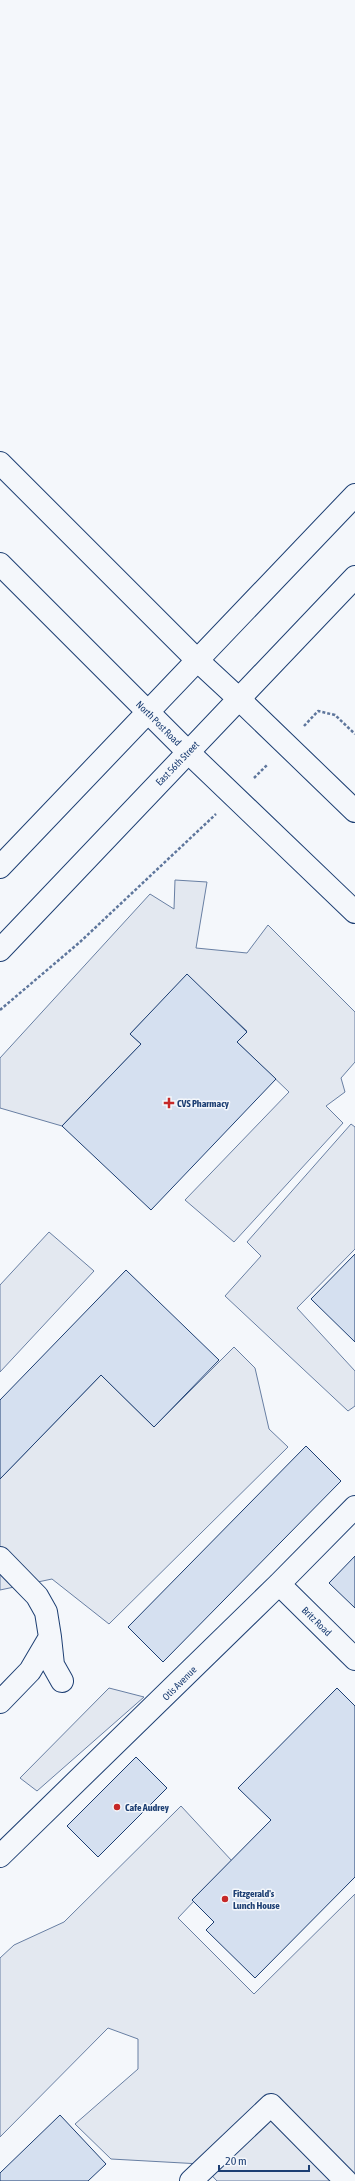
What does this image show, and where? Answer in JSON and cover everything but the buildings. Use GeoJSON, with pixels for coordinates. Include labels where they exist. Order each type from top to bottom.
{"type":"FeatureCollection","features":[{"type":"Feature","properties":{"kind":"main road"},"geometry":{"type":"LineString","coordinates":[[0,463],[197,660],[355,811]]}},
{"type":"Feature","properties":{"kind":"main road"},"geometry":{"type":"LineString","coordinates":[[0,867],[355,495]]}},
{"type":"Feature","properties":{"kind":"main road","name":"North Post Road"},"geometry":{"type":"LineString","coordinates":[[0,564],[188,752],[355,912]]}},
{"type":"Feature","properties":{"kind":"main road","name":"East 56th Street"},"geometry":{"type":"LineString","coordinates":[[0,950],[238,698],[355,577]]}},
{"type":"Feature","properties":{"kind":"main road","name":"Otis Avenue"},"geometry":{"type":"LineString","coordinates":[[2,1850],[279,1584],[355,1507]]}},
{"type":"Feature","properties":{"kind":"main road"},"geometry":{"type":"LineString","coordinates":[[0,1558],[37,1596],[46,1612],[53,1665],[62,1681]]}},
{"type":"Feature","properties":{"kind":"main road","name":"Britz Road"},"geometry":{"type":"LineString","coordinates":[[279,1584],[355,1659]]}},
{"type":"Feature","properties":{"kind":"main road"},"geometry":{"type":"LineString","coordinates":[[0,1702],[30,1671],[50,1637]]}},
{"type":"Feature","properties":{"kind":"main road"},"geometry":{"type":"LineString","coordinates":[[191,2181],[271,2105],[346,2181]]}},
{"type":"Feature","properties":{"kind":"path"},"geometry":{"type":"LineString","coordinates":[[318,711],[335,715],[355,734]]}},
{"type":"Feature","properties":{"kind":"path"},"geometry":{"type":"LineString","coordinates":[[0,1010],[80,942],[212,818]]}},
{"type":"Feature","properties":{"kind":"shaded area"},"geometry":{"type":"Polygon","coordinates":[[[175,880],[207,882],[196,948],[247,953],[268,925],[355,1012],[355,1062],[341,1078],[345,1092],[326,1106],[343,1123],[234,1242],[185,1200],[289,1092],[237,1042],[247,1031],[187,975],[130,1034],[141,1044],[62,1126],[0,1108],[0,1058],[150,894],[174,909],[175,880]]]}},
{"type":"Feature","properties":{"kind":"shaded area"},"geometry":{"type":"Polygon","coordinates":[[[351,1124],[355,1127],[355,1249],[297,1308],[355,1371],[355,1406],[348,1411],[225,1296],[261,1256],[247,1242],[351,1124]]]}},
{"type":"Feature","properties":{"kind":"shaded area"},"geometry":{"type":"Polygon","coordinates":[[[49,1232],[94,1271],[0,1372],[0,1285],[49,1232]]]}},
{"type":"Feature","properties":{"kind":"shaded area"},"geometry":{"type":"Polygon","coordinates":[[[234,1347],[255,1368],[269,1429],[288,1447],[109,1624],[52,1579],[0,1590],[0,1479],[101,1375],[154,1427],[234,1347]]]}},
{"type":"Feature","properties":{"kind":"shaded area"},"geometry":{"type":"Polygon","coordinates":[[[109,1688],[144,1697],[37,1791],[20,1778],[109,1688]]]}},
{"type":"Feature","properties":{"kind":"shaded area"},"geometry":{"type":"Polygon","coordinates":[[[181,1806],[232,1861],[178,1918],[254,1994],[355,1894],[355,2176],[350,2181],[217,2181],[201,2164],[111,2159],[75,2124],[138,2069],[138,2039],[108,2028],[0,2137],[0,1958],[14,1945],[64,1922],[181,1806]]]}},
{"type":"Feature","properties":{"kind":"place","name":"CVS Pharmacy"},"geometry":{"type":"Point","coordinates":[169,1103]}},
{"type":"Feature","properties":{"kind":"place","name":"Cafe Audrey"},"geometry":{"type":"Point","coordinates":[117,1807]}},
{"type":"Feature","properties":{"kind":"place","name":"Fitzgerald's Lunch House"},"geometry":{"type":"Point","coordinates":[225,1899]}}]}
